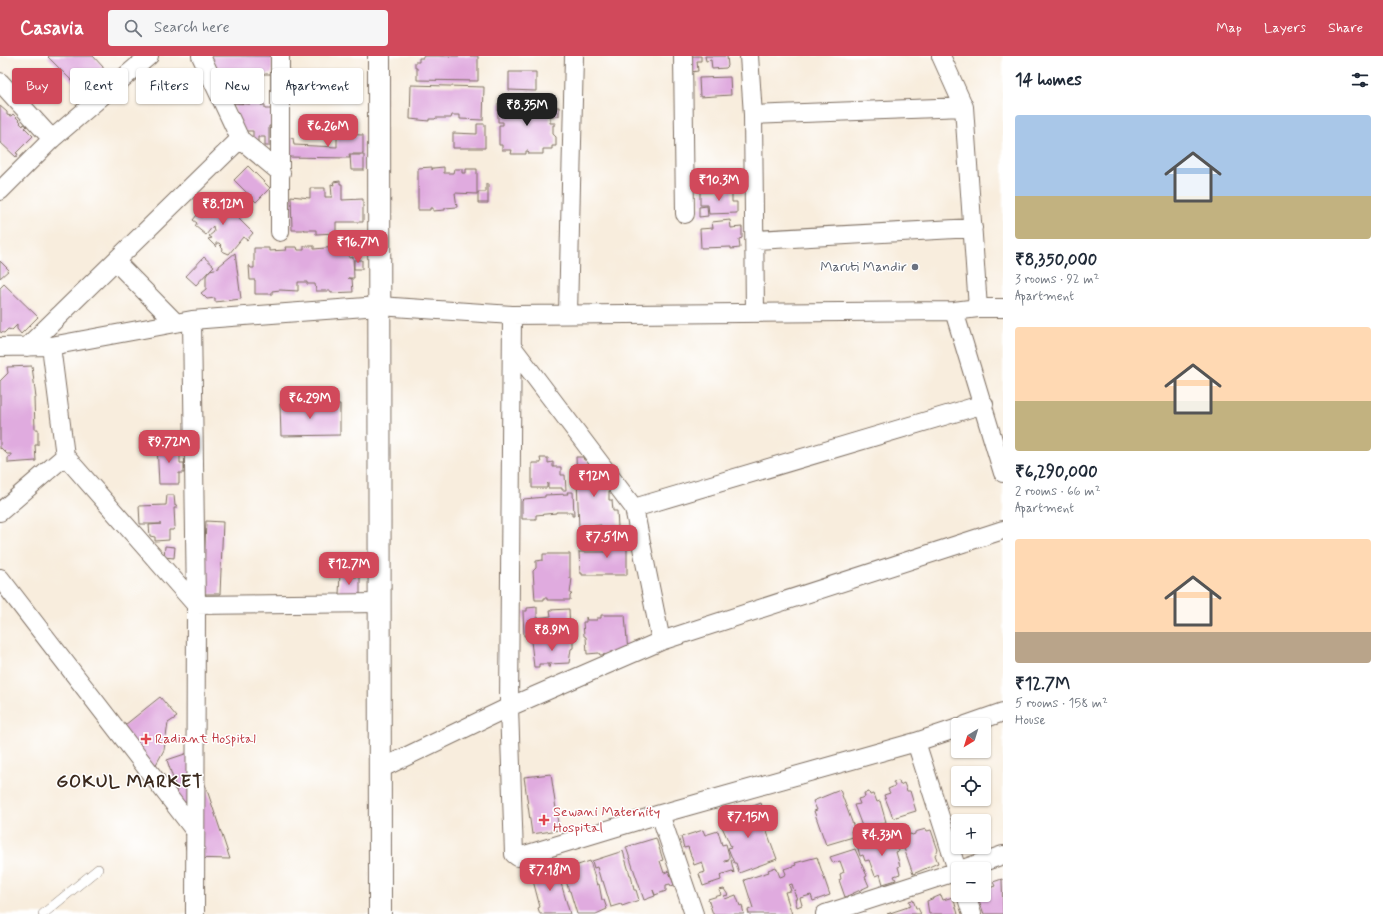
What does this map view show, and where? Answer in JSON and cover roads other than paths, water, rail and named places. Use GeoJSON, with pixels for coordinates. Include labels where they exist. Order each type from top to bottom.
{"type":"FeatureCollection","features":[{"type":"Feature","properties":{"kind":"main road"},"geometry":{"type":"LineString","coordinates":[[379,56],[380,914]]}},
{"type":"Feature","properties":{"kind":"street"},"geometry":{"type":"LineString","coordinates":[[0,191],[52,139],[149,56]]}},
{"type":"Feature","properties":{"kind":"street"},"geometry":{"type":"LineString","coordinates":[[201,56],[240,139],[281,173]]}},
{"type":"Feature","properties":{"kind":"street"},"geometry":{"type":"LineString","coordinates":[[280,56],[280,232]]}},
{"type":"Feature","properties":{"kind":"street"},"geometry":{"type":"LineString","coordinates":[[568,314],[574,56]]}},
{"type":"Feature","properties":{"kind":"street"},"geometry":{"type":"LineString","coordinates":[[683,56],[686,214]]}},
{"type":"Feature","properties":{"kind":"street"},"geometry":{"type":"LineString","coordinates":[[750,56],[753,115],[755,312]]}},
{"type":"Feature","properties":{"kind":"street"},"geometry":{"type":"LineString","coordinates":[[941,56],[964,107],[978,308]]}},
{"type":"Feature","properties":{"kind":"street"},"geometry":{"type":"LineString","coordinates":[[0,82],[52,139]]}},
{"type":"Feature","properties":{"kind":"street"},"geometry":{"type":"LineString","coordinates":[[753,115],[964,107]]}},
{"type":"Feature","properties":{"kind":"street"},"geometry":{"type":"LineString","coordinates":[[27,347],[240,139]]}},
{"type":"Feature","properties":{"kind":"street"},"geometry":{"type":"LineString","coordinates":[[755,240],[973,228]]}},
{"type":"Feature","properties":{"kind":"street"},"geometry":{"type":"LineString","coordinates":[[115,261],[184,322],[196,604],[195,914]]}},
{"type":"Feature","properties":{"kind":"street"},"geometry":{"type":"LineString","coordinates":[[0,347],[51,346],[184,322],[379,306],[512,315],[954,311],[978,308],[1003,308]]}},
{"type":"Feature","properties":{"kind":"street"},"geometry":{"type":"LineString","coordinates":[[954,311],[984,404],[1003,473]]}},
{"type":"Feature","properties":{"kind":"street"},"geometry":{"type":"LineString","coordinates":[[512,315],[513,348],[509,707],[514,854],[516,856],[518,857],[660,814],[916,742],[951,730]]}},
{"type":"Feature","properties":{"kind":"street"},"geometry":{"type":"LineString","coordinates":[[51,346],[65,456],[196,604],[380,602]]}},
{"type":"Feature","properties":{"kind":"street"},"geometry":{"type":"LineString","coordinates":[[513,348],[634,508],[661,641]]}},
{"type":"Feature","properties":{"kind":"street"},"geometry":{"type":"LineString","coordinates":[[634,508],[984,404]]}},
{"type":"Feature","properties":{"kind":"street"},"geometry":{"type":"LineString","coordinates":[[0,512],[65,456]]}},
{"type":"Feature","properties":{"kind":"street"},"geometry":{"type":"LineString","coordinates":[[380,769],[509,707],[661,641],[1003,530]]}},
{"type":"Feature","properties":{"kind":"street"},"geometry":{"type":"LineString","coordinates":[[0,578],[195,831]]}},
{"type":"Feature","properties":{"kind":"street"},"geometry":{"type":"LineString","coordinates":[[986,718],[1003,712]]}},
{"type":"Feature","properties":{"kind":"street"},"geometry":{"type":"LineString","coordinates":[[916,742],[956,862]]}},
{"type":"Feature","properties":{"kind":"street"},"geometry":{"type":"LineString","coordinates":[[660,814],[694,914]]}},
{"type":"Feature","properties":{"kind":"street"},"geometry":{"type":"LineString","coordinates":[[984,862],[1003,855]]}},
{"type":"Feature","properties":{"kind":"street"},"geometry":{"type":"LineString","coordinates":[[825,914],[951,874]]}},
{"type":"Feature","properties":{"kind":"street"},"geometry":{"type":"LineString","coordinates":[[968,902],[972,914]]}},
{"type":"Feature","properties":{"kind":"lane"},"geometry":{"type":"LineString","coordinates":[[43,914],[98,869]]}},
{"type":"Feature","properties":{"kind":"place","name":"Maruti Mandir"},"geometry":{"type":"Point","coordinates":[915,267]}},
{"type":"Feature","properties":{"kind":"place","name":"Radiant Hospital"},"geometry":{"type":"Point","coordinates":[146,739]}},
{"type":"Feature","properties":{"kind":"place","name":"Sewani Maternity Hospital"},"geometry":{"type":"Point","coordinates":[544,820]}},
{"type":"Feature","properties":{"kind":"district","name":"GOKUL MARKET"},"geometry":{"type":"Point","coordinates":[130,782]}}]}
